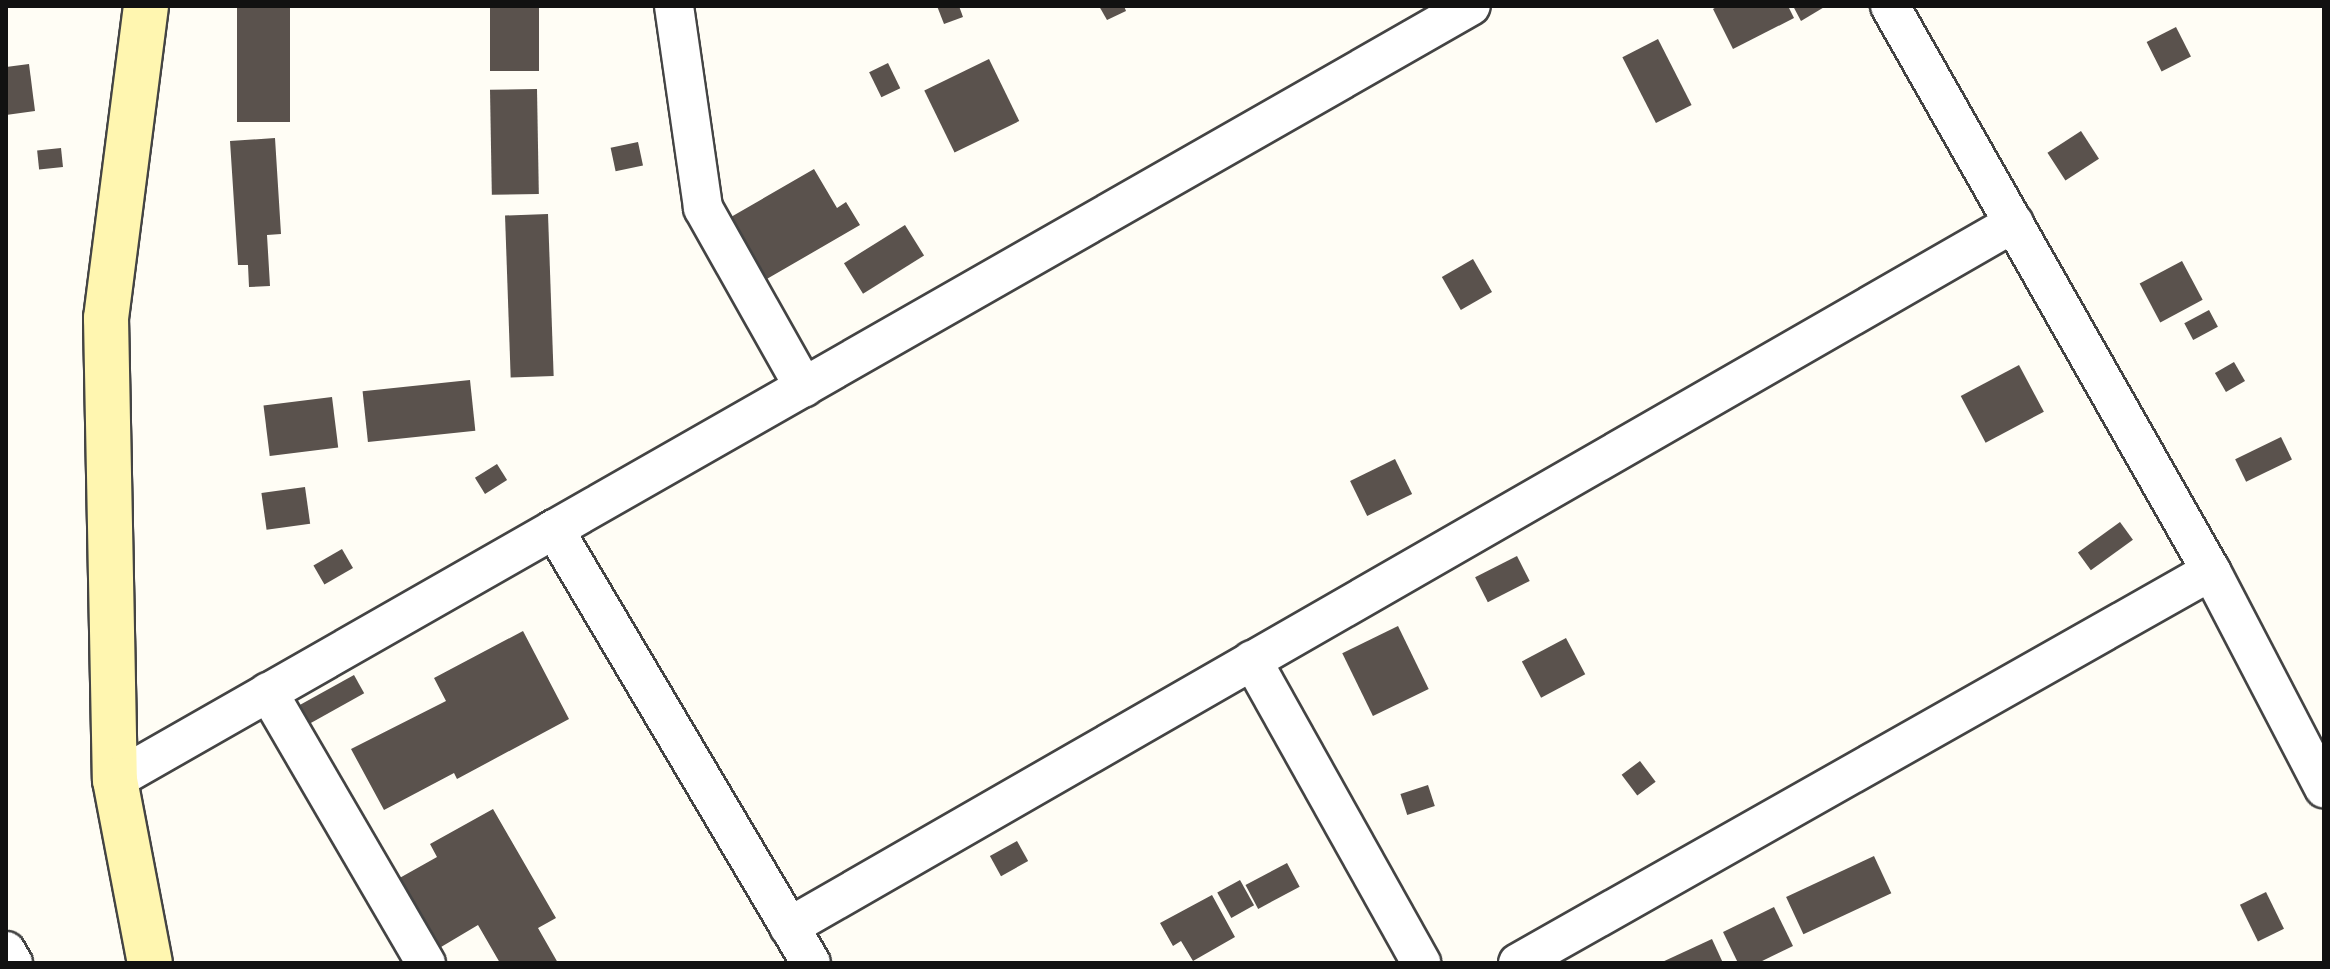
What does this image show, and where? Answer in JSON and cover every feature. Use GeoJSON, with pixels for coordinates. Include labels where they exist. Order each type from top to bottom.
{"type":"FeatureCollection","features":[{"type":"Feature","properties":{"kind":"main road"},"geometry":{"type":"LineString","coordinates":[[146,6],[106,318],[115,780],[150,963]]}},
{"type":"Feature","properties":{"kind":"street"},"geometry":{"type":"LineString","coordinates":[[674,6],[703,208],[804,387]]}},
{"type":"Feature","properties":{"kind":"street"},"geometry":{"type":"LineString","coordinates":[[115,780],[1471,6]]}},
{"type":"Feature","properties":{"kind":"street"},"geometry":{"type":"LineString","coordinates":[[1890,6],[2211,571],[2324,788]]}},
{"type":"Feature","properties":{"kind":"street"},"geometry":{"type":"LineString","coordinates":[[789,927],[2014,223]]}},
{"type":"Feature","properties":{"kind":"street"},"geometry":{"type":"LineString","coordinates":[[554,529],[811,963]]}},
{"type":"Feature","properties":{"kind":"street"},"geometry":{"type":"LineString","coordinates":[[1518,963],[2211,571]]}},
{"type":"Feature","properties":{"kind":"street"},"geometry":{"type":"LineString","coordinates":[[1252,660],[1421,963]]}},
{"type":"Feature","properties":{"kind":"street"},"geometry":{"type":"LineString","coordinates":[[268,692],[426,963]]}},
{"type":"Feature","properties":{"kind":"street"},"geometry":{"type":"LineString","coordinates":[[6,951],[13,963]]}},
{"type":"Feature","properties":{"kind":"building"},"geometry":{"type":"Polygon","coordinates":[[[237,6],[290,6],[290,122],[237,122],[237,6]]]}},
{"type":"Feature","properties":{"kind":"building"},"geometry":{"type":"Polygon","coordinates":[[[490,6],[539,6],[539,71],[490,71],[490,6]]]}},
{"type":"Feature","properties":{"kind":"building"},"geometry":{"type":"Polygon","coordinates":[[[937,6],[959,6],[963,17],[944,24],[937,6]]]}},
{"type":"Feature","properties":{"kind":"building"},"geometry":{"type":"Polygon","coordinates":[[[1099,6],[1124,6],[1126,11],[1107,20],[1099,6]]]}},
{"type":"Feature","properties":{"kind":"building"},"geometry":{"type":"Polygon","coordinates":[[[1718,6],[1788,6],[1794,18],[1733,49],[1713,9],[1718,6]]]}},
{"type":"Feature","properties":{"kind":"building"},"geometry":{"type":"Polygon","coordinates":[[[1793,6],[1826,6],[1801,21],[1793,6]]]}},
{"type":"Feature","properties":{"kind":"building"},"geometry":{"type":"Polygon","coordinates":[[[2176,27],[2191,56],[2162,71],[2147,42],[2176,27]]]}},
{"type":"Feature","properties":{"kind":"building"},"geometry":{"type":"Polygon","coordinates":[[[1658,39],[1692,105],[1656,123],[1622,57],[1658,39]]]}},
{"type":"Feature","properties":{"kind":"building"},"geometry":{"type":"Polygon","coordinates":[[[989,59],[1019,121],[955,153],[924,91],[989,59]]]}},
{"type":"Feature","properties":{"kind":"building"},"geometry":{"type":"Polygon","coordinates":[[[888,63],[900,88],[881,97],[869,72],[888,63]]]}},
{"type":"Feature","properties":{"kind":"building"},"geometry":{"type":"Polygon","coordinates":[[[29,64],[35,111],[6,115],[6,67],[29,64]]]}},
{"type":"Feature","properties":{"kind":"building"},"geometry":{"type":"Polygon","coordinates":[[[537,89],[539,194],[492,195],[490,90],[537,89]]]}},
{"type":"Feature","properties":{"kind":"building"},"geometry":{"type":"Polygon","coordinates":[[[2081,131],[2099,159],[2065,180],[2047,153],[2081,131]]]}},
{"type":"Feature","properties":{"kind":"building"},"geometry":{"type":"Polygon","coordinates":[[[275,138],[281,234],[267,235],[270,286],[249,287],[248,265],[238,265],[230,141],[275,138]]]}},
{"type":"Feature","properties":{"kind":"building"},"geometry":{"type":"Polygon","coordinates":[[[638,142],[643,165],[616,171],[611,148],[638,142]]]}},
{"type":"Feature","properties":{"kind":"building"},"geometry":{"type":"Polygon","coordinates":[[[61,148],[63,167],[39,169],[37,151],[61,148]]]}},
{"type":"Feature","properties":{"kind":"building"},"geometry":{"type":"Polygon","coordinates":[[[814,169],[837,208],[846,202],[860,225],[760,283],[724,221],[814,169]]]}},
{"type":"Feature","properties":{"kind":"building"},"geometry":{"type":"Polygon","coordinates":[[[548,214],[554,376],[511,377],[505,216],[548,214]]]}},
{"type":"Feature","properties":{"kind":"building"},"geometry":{"type":"Polygon","coordinates":[[[905,225],[924,256],[863,294],[844,263],[905,225]]]}},
{"type":"Feature","properties":{"kind":"building"},"geometry":{"type":"Polygon","coordinates":[[[1473,259],[1492,292],[1461,310],[1442,277],[1473,259]]]}},
{"type":"Feature","properties":{"kind":"building"},"geometry":{"type":"Polygon","coordinates":[[[2182,261],[2203,300],[2160,322],[2140,284],[2182,261]]]}},
{"type":"Feature","properties":{"kind":"building"},"geometry":{"type":"Polygon","coordinates":[[[2209,310],[2218,327],[2193,340],[2184,323],[2209,310]]]}},
{"type":"Feature","properties":{"kind":"building"},"geometry":{"type":"Polygon","coordinates":[[[2234,362],[2245,381],[2226,392],[2215,373],[2234,362]]]}},
{"type":"Feature","properties":{"kind":"building"},"geometry":{"type":"Polygon","coordinates":[[[2019,365],[2044,412],[1986,443],[1961,396],[2019,365]]]}},
{"type":"Feature","properties":{"kind":"building"},"geometry":{"type":"Polygon","coordinates":[[[470,380],[475,431],[368,442],[363,391],[470,380]]]}},
{"type":"Feature","properties":{"kind":"building"},"geometry":{"type":"Polygon","coordinates":[[[332,397],[338,448],[270,456],[264,405],[332,397]]]}},
{"type":"Feature","properties":{"kind":"building"},"geometry":{"type":"Polygon","coordinates":[[[2281,437],[2292,459],[2246,482],[2235,459],[2281,437]]]}},
{"type":"Feature","properties":{"kind":"building"},"geometry":{"type":"Polygon","coordinates":[[[1395,459],[1412,494],[1367,516],[1350,481],[1395,459]]]}},
{"type":"Feature","properties":{"kind":"building"},"geometry":{"type":"Polygon","coordinates":[[[497,464],[507,480],[485,494],[475,478],[497,464]]]}},
{"type":"Feature","properties":{"kind":"building"},"geometry":{"type":"Polygon","coordinates":[[[305,487],[310,524],[267,530],[261,493],[305,487]]]}},
{"type":"Feature","properties":{"kind":"building"},"geometry":{"type":"Polygon","coordinates":[[[2120,522],[2133,540],[2091,570],[2078,553],[2120,522]]]}},
{"type":"Feature","properties":{"kind":"building"},"geometry":{"type":"Polygon","coordinates":[[[342,549],[353,568],[324,585],[313,566],[342,549]]]}},
{"type":"Feature","properties":{"kind":"building"},"geometry":{"type":"Polygon","coordinates":[[[1517,556],[1530,581],[1488,602],[1475,577],[1517,556]]]}},
{"type":"Feature","properties":{"kind":"building"},"geometry":{"type":"Polygon","coordinates":[[[1398,626],[1429,689],[1373,716],[1342,653],[1398,626]]]}},
{"type":"Feature","properties":{"kind":"building"},"geometry":{"type":"Polygon","coordinates":[[[523,631],[569,719],[457,779],[454,773],[384,810],[351,749],[446,701],[434,678],[523,631]]]}},
{"type":"Feature","properties":{"kind":"building"},"geometry":{"type":"Polygon","coordinates":[[[1566,638],[1585,674],[1541,698],[1522,661],[1566,638]]]}},
{"type":"Feature","properties":{"kind":"building"},"geometry":{"type":"Polygon","coordinates":[[[354,675],[364,693],[310,723],[300,705],[354,675]]]}},
{"type":"Feature","properties":{"kind":"building"},"geometry":{"type":"Polygon","coordinates":[[[1640,761],[1656,782],[1637,796],[1622,775],[1640,761]]]}},
{"type":"Feature","properties":{"kind":"building"},"geometry":{"type":"Polygon","coordinates":[[[1428,785],[1435,806],[1407,815],[1400,794],[1428,785]]]}},
{"type":"Feature","properties":{"kind":"building"},"geometry":{"type":"Polygon","coordinates":[[[493,809],[556,918],[538,928],[558,963],[500,963],[478,925],[436,950],[396,880],[437,857],[430,844],[493,809]]]}},
{"type":"Feature","properties":{"kind":"building"},"geometry":{"type":"Polygon","coordinates":[[[1017,841],[1028,861],[1001,876],[990,856],[1017,841]]]}},
{"type":"Feature","properties":{"kind":"building"},"geometry":{"type":"Polygon","coordinates":[[[1874,856],[1891,893],[1803,934],[1786,897],[1874,856]]]}},
{"type":"Feature","properties":{"kind":"building"},"geometry":{"type":"Polygon","coordinates":[[[1287,863],[1300,887],[1258,909],[1246,885],[1287,863]]]}},
{"type":"Feature","properties":{"kind":"building"},"geometry":{"type":"Polygon","coordinates":[[[1240,880],[1254,905],[1231,918],[1217,893],[1240,880]]]}},
{"type":"Feature","properties":{"kind":"building"},"geometry":{"type":"Polygon","coordinates":[[[2266,892],[2284,929],[2258,942],[2240,905],[2266,892]]]}},
{"type":"Feature","properties":{"kind":"building"},"geometry":{"type":"Polygon","coordinates":[[[1212,895],[1235,937],[1193,961],[1181,941],[1173,946],[1160,923],[1212,895]]]}},
{"type":"Feature","properties":{"kind":"building"},"geometry":{"type":"Polygon","coordinates":[[[1774,907],[1793,946],[1758,963],[1738,963],[1723,932],[1774,907]]]}},
{"type":"Feature","properties":{"kind":"building"},"geometry":{"type":"Polygon","coordinates":[[[1712,939],[1723,963],[1660,963],[1712,939]]]}}]}
